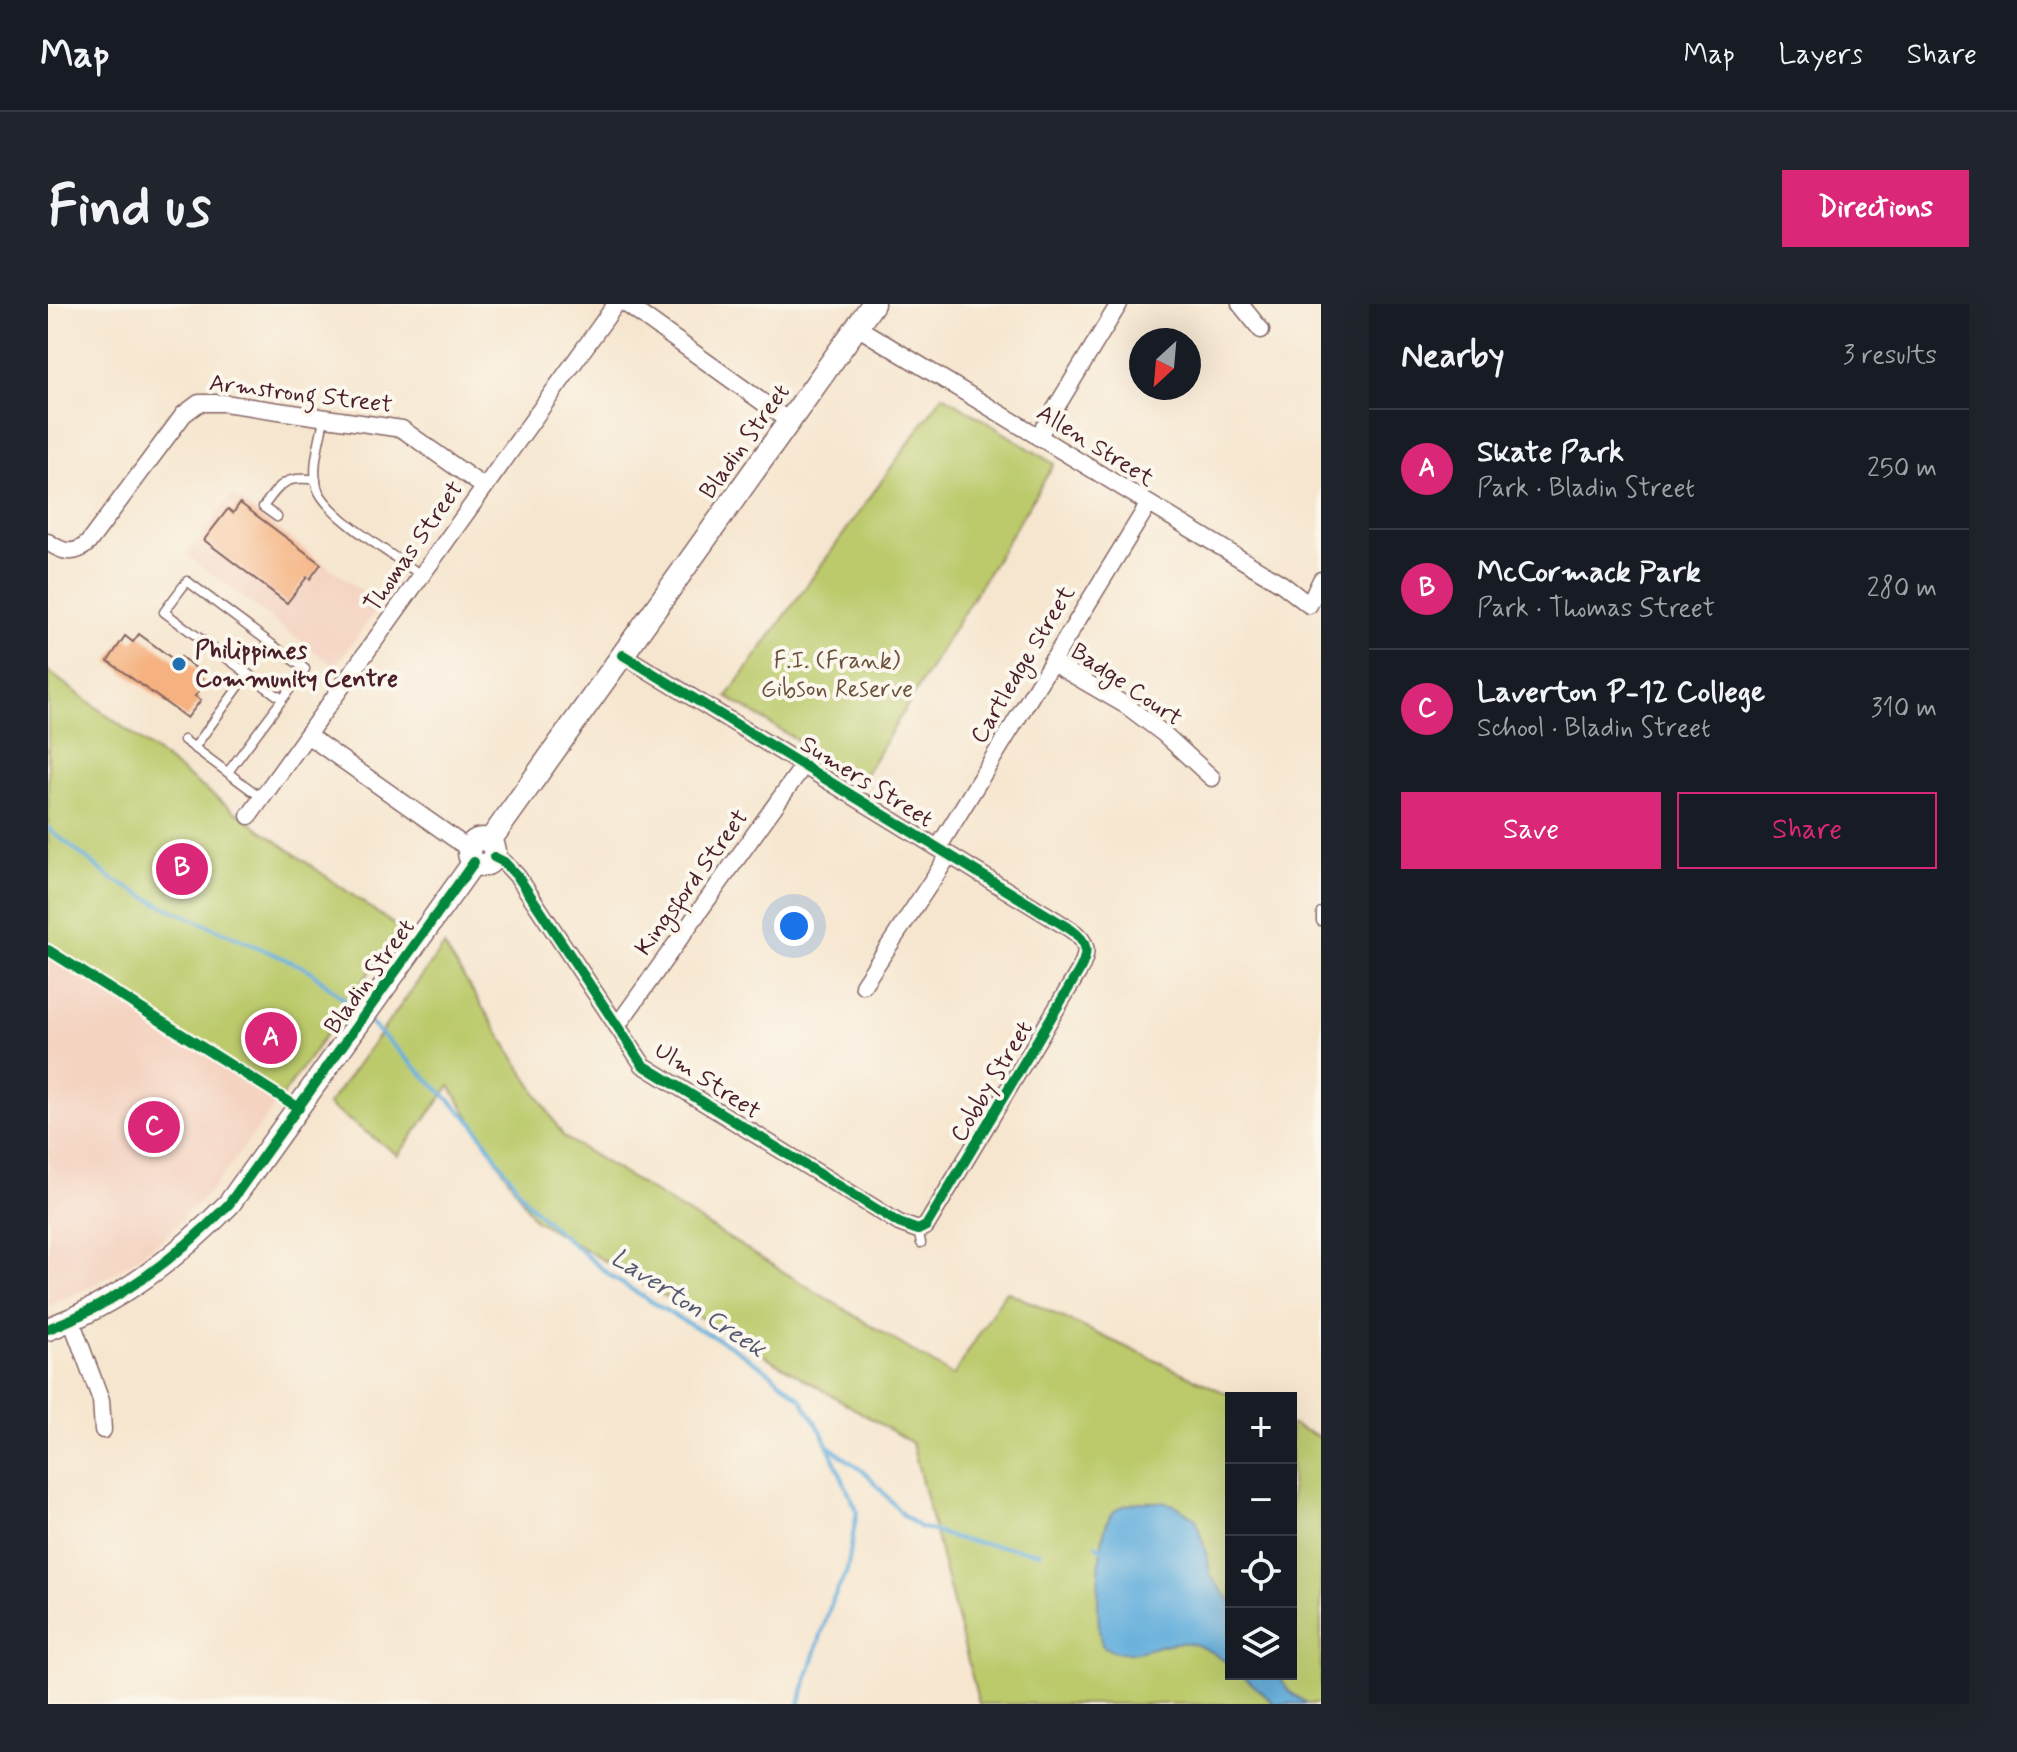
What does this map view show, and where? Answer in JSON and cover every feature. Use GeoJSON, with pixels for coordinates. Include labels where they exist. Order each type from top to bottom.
{"type":"FeatureCollection","features":[{"type":"Feature","properties":{"kind":"street","name":"Thomas Street"},"geometry":{"type":"LineString","coordinates":[[249,816],[616,304]]}},
{"type":"Feature","properties":{"kind":"street"},"geometry":{"type":"LineString","coordinates":[[626,304],[790,422]]}},
{"type":"Feature","properties":{"kind":"street","name":"Bladin Street"},"geometry":{"type":"LineString","coordinates":[[48,1329],[71,1320],[139,1282],[185,1248],[243,1185],[873,304]]}},
{"type":"Feature","properties":{"kind":"street"},"geometry":{"type":"LineString","coordinates":[[1038,437],[1119,304]]}},
{"type":"Feature","properties":{"kind":"street"},"geometry":{"type":"LineString","coordinates":[[1240,304],[1261,330]]}},
{"type":"Feature","properties":{"kind":"street","name":"Allen Street"},"geometry":{"type":"LineString","coordinates":[[857,327],[1282,584],[1309,605],[1321,580]]}},
{"type":"Feature","properties":{"kind":"street","name":"Armstrong Street"},"geometry":{"type":"LineString","coordinates":[[48,542],[70,552],[83,548],[193,405],[209,402],[402,429],[484,487]]}},
{"type":"Feature","properties":{"kind":"street","name":"Cartledge Street"},"geometry":{"type":"LineString","coordinates":[[863,985],[1051,662],[1148,505]]}},
{"type":"Feature","properties":{"kind":"street","name":"Sumers Street"},"geometry":{"type":"LineString","coordinates":[[623,655],[1070,929],[1086,945]]}},
{"type":"Feature","properties":{"kind":"street","name":"Badge Court"},"geometry":{"type":"LineString","coordinates":[[1051,662],[1127,706],[1164,734],[1212,778]]}},
{"type":"Feature","properties":{"kind":"street","name":"Ulm Street"},"geometry":{"type":"LineString","coordinates":[[307,735],[482,853],[504,862],[518,877],[643,1065],[920,1237]]}},
{"type":"Feature","properties":{"kind":"street","name":"Kingsford Street"},"geometry":{"type":"LineString","coordinates":[[617,1026],[804,765]]}},
{"type":"Feature","properties":{"kind":"street","name":"Cobby Street"},"geometry":{"type":"LineString","coordinates":[[920,1237],[1079,971],[1086,957],[1086,945]]}},
{"type":"Feature","properties":{"kind":"street"},"geometry":{"type":"LineString","coordinates":[[71,1320],[101,1400],[103,1430]]}},
{"type":"Feature","properties":{"kind":"lane"},"geometry":{"type":"LineString","coordinates":[[324,418],[316,480],[324,502],[421,575]]}},
{"type":"Feature","properties":{"kind":"lane"},"geometry":{"type":"LineString","coordinates":[[277,517],[263,507],[280,485],[301,478],[316,480]]}},
{"type":"Feature","properties":{"kind":"lane"},"geometry":{"type":"LineString","coordinates":[[228,772],[305,669],[187,581],[164,612],[282,699]]}},
{"type":"Feature","properties":{"kind":"lane"},"geometry":{"type":"LineString","coordinates":[[194,748],[248,674]]}},
{"type":"Feature","properties":{"kind":"lane"},"geometry":{"type":"LineString","coordinates":[[184,740],[262,798]]}},
{"type":"Feature","properties":{"kind":"lane"},"geometry":{"type":"LineString","coordinates":[[1321,912],[1321,921]]}},
{"type":"Feature","properties":{"kind":"shaded area"},"geometry":{"type":"Polygon","coordinates":[[[232,494],[380,605],[335,667],[186,555],[232,494]]]}},
{"type":"Feature","properties":{"kind":"shaded area"},"geometry":{"type":"Polygon","coordinates":[[[48,953],[281,1098],[214,1187],[164,1238],[96,1284],[48,1306],[48,953]]]}},
{"type":"Feature","properties":{"kind":"green space","name":"F.I. (Frank) Gibson Reserve"},"geometry":{"type":"Polygon","coordinates":[[[943,395],[1054,464],[862,780],[727,697],[943,395]]]}},
{"type":"Feature","properties":{"kind":"green space"},"geometry":{"type":"Polygon","coordinates":[[[48,671],[233,810],[400,929],[281,1098],[48,953],[48,671]]]}},
{"type":"Feature","properties":{"kind":"green space"},"geometry":{"type":"Polygon","coordinates":[[[444,946],[564,1137],[953,1376],[1006,1291],[1225,1393],[1225,1680],[1297,1680],[1297,1427],[1321,1438],[1321,1704],[979,1704],[912,1443],[534,1219],[450,1086],[398,1155],[328,1105],[444,946]]]}},
{"type":"Feature","properties":{"kind":"water"},"geometry":{"type":"Polygon","coordinates":[[[1160,1502],[1175,1505],[1196,1519],[1210,1575],[1225,1594],[1225,1662],[1203,1648],[1182,1642],[1124,1653],[1102,1645],[1098,1618],[1103,1540],[1111,1515],[1124,1506],[1160,1502]]]}},
{"type":"Feature","properties":{"kind":"water"},"geometry":{"type":"Polygon","coordinates":[[[1248,1680],[1281,1680],[1290,1692],[1308,1704],[1275,1704],[1248,1680]]]}},
{"type":"Feature","properties":{"kind":"building"},"geometry":{"type":"Polygon","coordinates":[[[240,503],[321,564],[287,603],[204,540],[228,509],[233,513],[240,503]]]}},
{"type":"Feature","properties":{"kind":"building"},"geometry":{"type":"Polygon","coordinates":[[[139,634],[177,662],[181,657],[198,670],[195,674],[206,682],[195,696],[201,700],[187,718],[108,661],[125,636],[133,642],[139,634]]]}},
{"type":"Feature","properties":{"kind":"waterway","name":"Laverton Creek"},"geometry":{"type":"LineString","coordinates":[[48,828],[112,879],[161,905],[308,969],[359,1012]]}},
{"type":"Feature","properties":{"kind":"waterway","name":"Laverton Creek"},"geometry":{"type":"LineString","coordinates":[[368,1021],[473,1123],[527,1202],[555,1229],[613,1278],[731,1346],[768,1371],[801,1399],[821,1431],[857,1511],[847,1571],[832,1601],[799,1704]]}},
{"type":"Feature","properties":{"kind":"waterway"},"geometry":{"type":"LineString","coordinates":[[830,1447],[868,1475],[903,1515],[919,1527],[962,1540],[1041,1553]]}},
{"type":"Feature","properties":{"kind":"waterway"},"geometry":{"type":"LineString","coordinates":[[1096,1545],[1105,1552]]}},
{"type":"Feature","properties":{"kind":"cycle path"},"geometry":{"type":"LineString","coordinates":[[494,857],[504,862],[518,877],[643,1065],[899,1223],[918,1230],[926,1226],[1079,971],[1086,953],[1084,943],[1070,929],[623,655]]}},
{"type":"Feature","properties":{"kind":"cycle path"},"geometry":{"type":"LineString","coordinates":[[48,1329],[99,1306],[145,1277],[188,1243],[229,1204],[474,862]]}},
{"type":"Feature","properties":{"kind":"cycle path"},"geometry":{"type":"LineString","coordinates":[[48,950],[299,1108]]}},
{"type":"Feature","properties":{"kind":"place","name":"Philippines Community Centre"},"geometry":{"type":"Point","coordinates":[179,664]}},
{"type":"Feature","properties":{"kind":"place","name":"McCormack Park"},"geometry":{"type":"Point","coordinates":[182,869]}},
{"type":"Feature","properties":{"kind":"place","name":"Skate Park"},"geometry":{"type":"Point","coordinates":[271,1038]}},
{"type":"Feature","properties":{"kind":"place","name":"Laverton P-12 College"},"geometry":{"type":"Point","coordinates":[154,1127]}}]}
